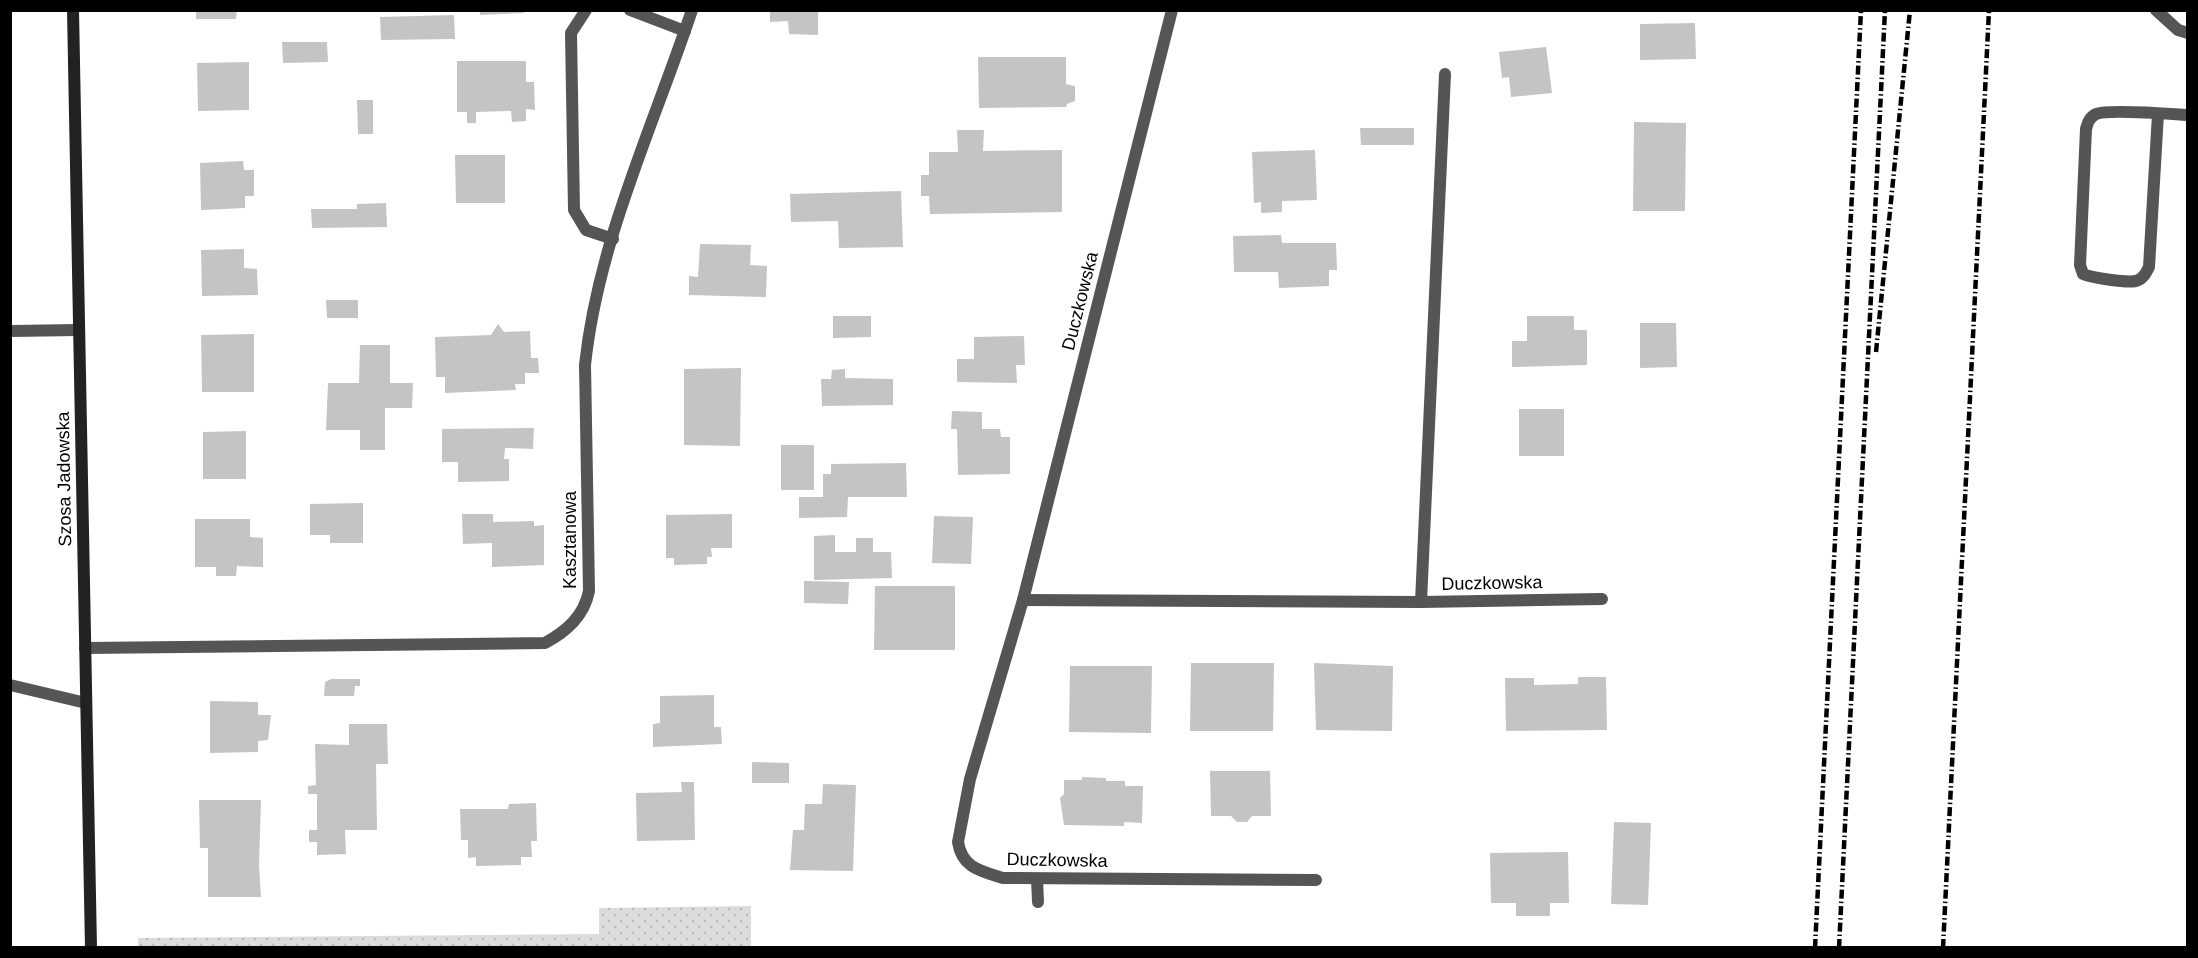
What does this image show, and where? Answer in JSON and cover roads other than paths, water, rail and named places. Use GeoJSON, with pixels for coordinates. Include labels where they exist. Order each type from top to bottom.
{"type":"FeatureCollection","features":[{"type":"Feature","properties":{"kind":"main road","name":"Szosa Jadowska"},"geometry":{"type":"LineString","coordinates":[[74,10],[91,948]]}},
{"type":"Feature","properties":{"kind":"street"},"geometry":{"type":"LineString","coordinates":[[586,10],[571,33],[574,210],[586,230],[612,239]]}},
{"type":"Feature","properties":{"kind":"street"},"geometry":{"type":"LineString","coordinates":[[630,10],[685,31]]}},
{"type":"Feature","properties":{"kind":"street","name":"Kasztanowa"},"geometry":{"type":"LineString","coordinates":[[85,648],[544,643],[559,635],[580,614],[589,591],[585,365],[591,322],[612,239],[692,10]]}},
{"type":"Feature","properties":{"kind":"street","name":"Duczkowska"},"geometry":{"type":"LineString","coordinates":[[1172,10],[1023,600],[970,779],[958,842],[960,852],[974,869],[1003,878],[1316,880]]}},
{"type":"Feature","properties":{"kind":"street"},"geometry":{"type":"LineString","coordinates":[[2156,10],[2178,30],[2187,33]]}},
{"type":"Feature","properties":{"kind":"street"},"geometry":{"type":"LineString","coordinates":[[1422,602],[1445,74]]}},
{"type":"Feature","properties":{"kind":"street"},"geometry":{"type":"LineString","coordinates":[[2158,114],[2149,267],[2145,275],[2136,281],[2091,278],[2083,274],[2080,265],[2086,129],[2089,120],[2098,113],[2158,114],[2187,115]]}},
{"type":"Feature","properties":{"kind":"street"},"geometry":{"type":"LineString","coordinates":[[10,331],[79,330]]}},
{"type":"Feature","properties":{"kind":"street","name":"Duczkowska"},"geometry":{"type":"LineString","coordinates":[[1023,600],[1422,602],[1602,599]]}},
{"type":"Feature","properties":{"kind":"street"},"geometry":{"type":"LineString","coordinates":[[10,685],[86,703]]}},
{"type":"Feature","properties":{"kind":"street"},"geometry":{"type":"LineString","coordinates":[[1037,879],[1038,902]]}},
{"type":"Feature","properties":{"kind":"railway"},"geometry":{"type":"LineString","coordinates":[[1815,948],[1861,10]]}},
{"type":"Feature","properties":{"kind":"railway"},"geometry":{"type":"LineString","coordinates":[[1839,948],[1885,10]]}},
{"type":"Feature","properties":{"kind":"railway"},"geometry":{"type":"LineString","coordinates":[[1876,352],[1910,10]]}},
{"type":"Feature","properties":{"kind":"railway"},"geometry":{"type":"LineString","coordinates":[[1943,948],[1989,10]]}}]}
